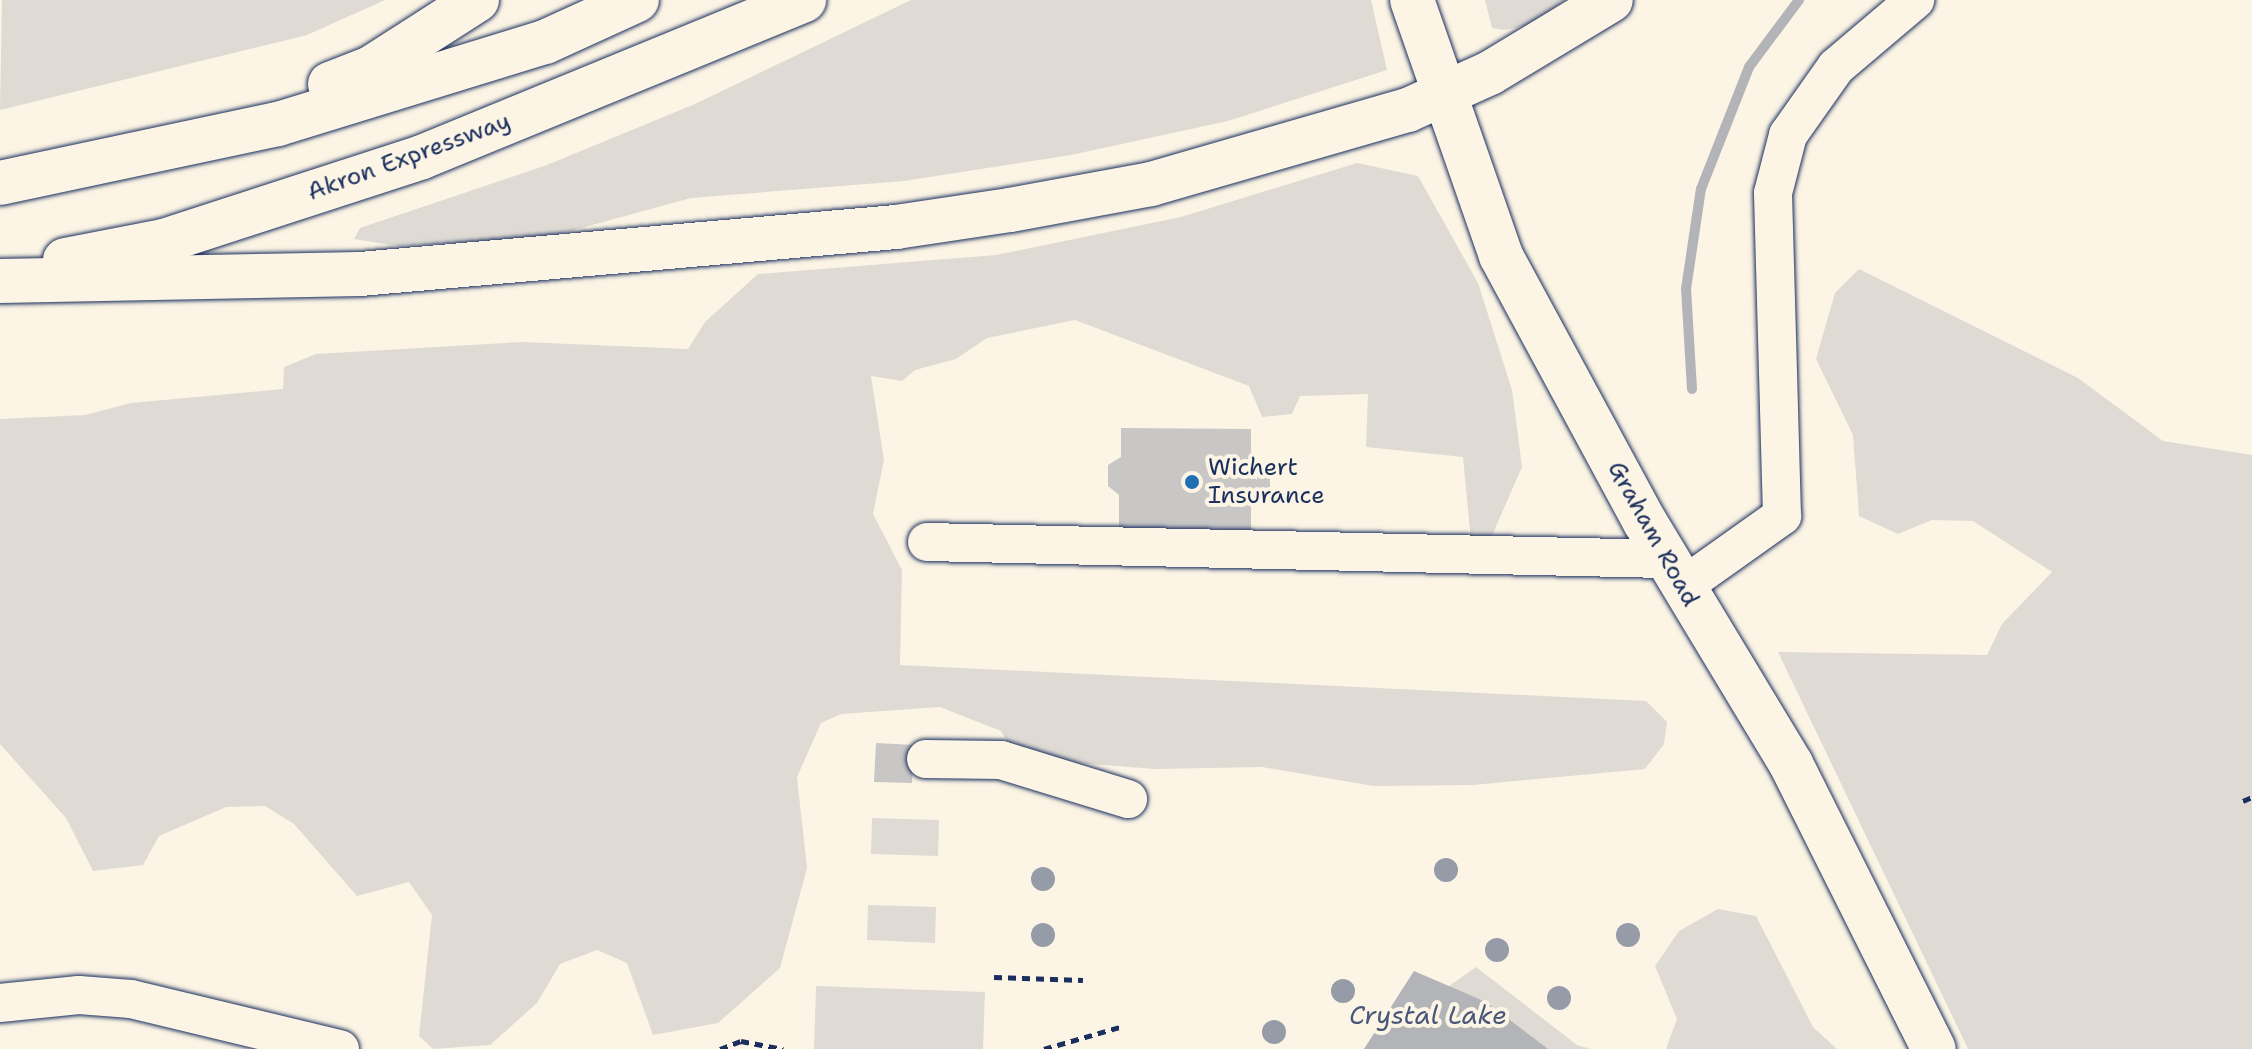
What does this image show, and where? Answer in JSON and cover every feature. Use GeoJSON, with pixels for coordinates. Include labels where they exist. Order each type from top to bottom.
{"type":"FeatureCollection","features":[{"type":"Feature","properties":{"kind":"main road"},"geometry":{"type":"LineString","coordinates":[[76,170],[371,68],[477,0]]}},
{"type":"Feature","properties":{"kind":"main road"},"geometry":{"type":"LineString","coordinates":[[0,183],[76,170],[278,124],[545,42],[637,0]]}},
{"type":"Feature","properties":{"kind":"main road","name":"Akron Expressway"},"geometry":{"type":"LineString","coordinates":[[0,272],[164,241],[422,157],[804,0]]}},
{"type":"Feature","properties":{"kind":"main road","name":"Graham Road"},"geometry":{"type":"LineString","coordinates":[[1412,0],[1441,95],[1501,256],[1674,573],[1791,764],[1934,1049]]}},
{"type":"Feature","properties":{"kind":"main road"},"geometry":{"type":"LineString","coordinates":[[0,281],[360,274],[896,227],[1151,184],[1441,95],[1490,73],[1611,0]]}},
{"type":"Feature","properties":{"kind":"street"},"geometry":{"type":"LineString","coordinates":[[927,542],[1674,573],[1782,516],[1773,193],[1788,135],[1836,67],[1915,0]]}},
{"type":"Feature","properties":{"kind":"street"},"geometry":{"type":"LineString","coordinates":[[926,759],[1001,760],[1128,799]]}},
{"type":"Feature","properties":{"kind":"street"},"geometry":{"type":"LineString","coordinates":[[0,1003],[79,995],[131,999],[305,1036],[340,1049]]}},
{"type":"Feature","properties":{"kind":"path"},"geometry":{"type":"LineString","coordinates":[[2243,801],[2252,797]]}},
{"type":"Feature","properties":{"kind":"path"},"geometry":{"type":"LineString","coordinates":[[994,977],[1083,980]]}},
{"type":"Feature","properties":{"kind":"path"},"geometry":{"type":"LineString","coordinates":[[1044,1049],[1123,1026]]}},
{"type":"Feature","properties":{"kind":"path"},"geometry":{"type":"LineString","coordinates":[[720,1049],[741,1041],[783,1049]]}},
{"type":"Feature","properties":{"kind":"shaded area"},"geometry":{"type":"Polygon","coordinates":[[[2,0],[385,0],[307,35],[0,110],[2,0]]]}},
{"type":"Feature","properties":{"kind":"shaded area"},"geometry":{"type":"Polygon","coordinates":[[[911,0],[1371,0],[1387,70],[1228,121],[1071,155],[904,181],[691,198],[548,237],[397,246],[354,239],[360,228],[547,165],[695,104],[911,0]]]}},
{"type":"Feature","properties":{"kind":"shaded area"},"geometry":{"type":"Polygon","coordinates":[[[1485,0],[1565,0],[1530,25],[1504,30],[1492,28],[1485,0]]]}},
{"type":"Feature","properties":{"kind":"shaded area"},"geometry":{"type":"Polygon","coordinates":[[[1357,163],[1418,176],[1478,283],[1512,390],[1522,467],[1490,540],[1471,541],[1463,457],[1366,447],[1368,394],[1300,396],[1292,414],[1262,417],[1249,386],[1075,320],[987,338],[956,359],[915,370],[902,381],[871,376],[884,460],[873,514],[902,570],[900,665],[1646,701],[1667,722],[1664,744],[1645,769],[1473,785],[1373,786],[1262,767],[1155,769],[1052,761],[1013,751],[1001,731],[940,707],[841,714],[821,723],[797,777],[807,868],[780,968],[718,1023],[653,1035],[627,963],[597,950],[560,964],[537,1003],[490,1045],[433,1049],[419,1036],[432,915],[409,882],[357,896],[294,824],[265,806],[226,807],[159,836],[143,865],[93,871],[66,818],[0,744],[0,419],[85,415],[131,403],[283,389],[284,367],[316,354],[522,342],[688,349],[705,322],[758,274],[996,255],[1181,217],[1357,163]]]}},
{"type":"Feature","properties":{"kind":"shaded area"},"geometry":{"type":"Polygon","coordinates":[[[1859,269],[2078,378],[2163,441],[2252,455],[2252,1049],[1968,1049],[1778,652],[1987,655],[2002,624],[2052,572],[1973,521],[1932,520],[1898,534],[1859,516],[1853,435],[1816,359],[1835,293],[1859,269]]]}},
{"type":"Feature","properties":{"kind":"shaded area"},"geometry":{"type":"Polygon","coordinates":[[[872,818],[939,820],[938,856],[871,854],[872,818]]]}},
{"type":"Feature","properties":{"kind":"shaded area"},"geometry":{"type":"Polygon","coordinates":[[[868,905],[936,907],[935,943],[867,940],[868,905]]]}},
{"type":"Feature","properties":{"kind":"shaded area"},"geometry":{"type":"Polygon","coordinates":[[[1718,909],[1756,916],[1813,1027],[1837,1049],[1666,1049],[1677,1019],[1655,966],[1679,931],[1718,909]]]}},
{"type":"Feature","properties":{"kind":"shaded area"},"geometry":{"type":"Polygon","coordinates":[[[1476,967],[1577,1045],[1591,1049],[1542,1049],[1449,986],[1476,967]]]}},
{"type":"Feature","properties":{"kind":"shaded area"},"geometry":{"type":"Polygon","coordinates":[[[816,986],[985,992],[983,1049],[814,1049],[816,986]]]}},
{"type":"Feature","properties":{"kind":"water","name":"Crystal Lake"},"geometry":{"type":"Polygon","coordinates":[[[1414,971],[1486,1002],[1548,1049],[1364,1049],[1414,971]]]}},
{"type":"Feature","properties":{"kind":"building"},"geometry":{"type":"Polygon","coordinates":[[[1121,428],[1251,429],[1251,462],[1270,465],[1270,494],[1251,497],[1251,530],[1119,528],[1119,495],[1108,486],[1108,465],[1121,457],[1121,428]]]}},
{"type":"Feature","properties":{"kind":"building"},"geometry":{"type":"Polygon","coordinates":[[[876,743],[914,745],[912,783],[874,782],[876,743]]]}},
{"type":"Feature","properties":{"kind":"waterway"},"geometry":{"type":"LineString","coordinates":[[1692,389],[1686,289],[1701,189],[1749,67],[1799,0]]}},
{"type":"Feature","properties":{"kind":"place","name":"Wichert Insurance"},"geometry":{"type":"Point","coordinates":[1192,482]}}]}
